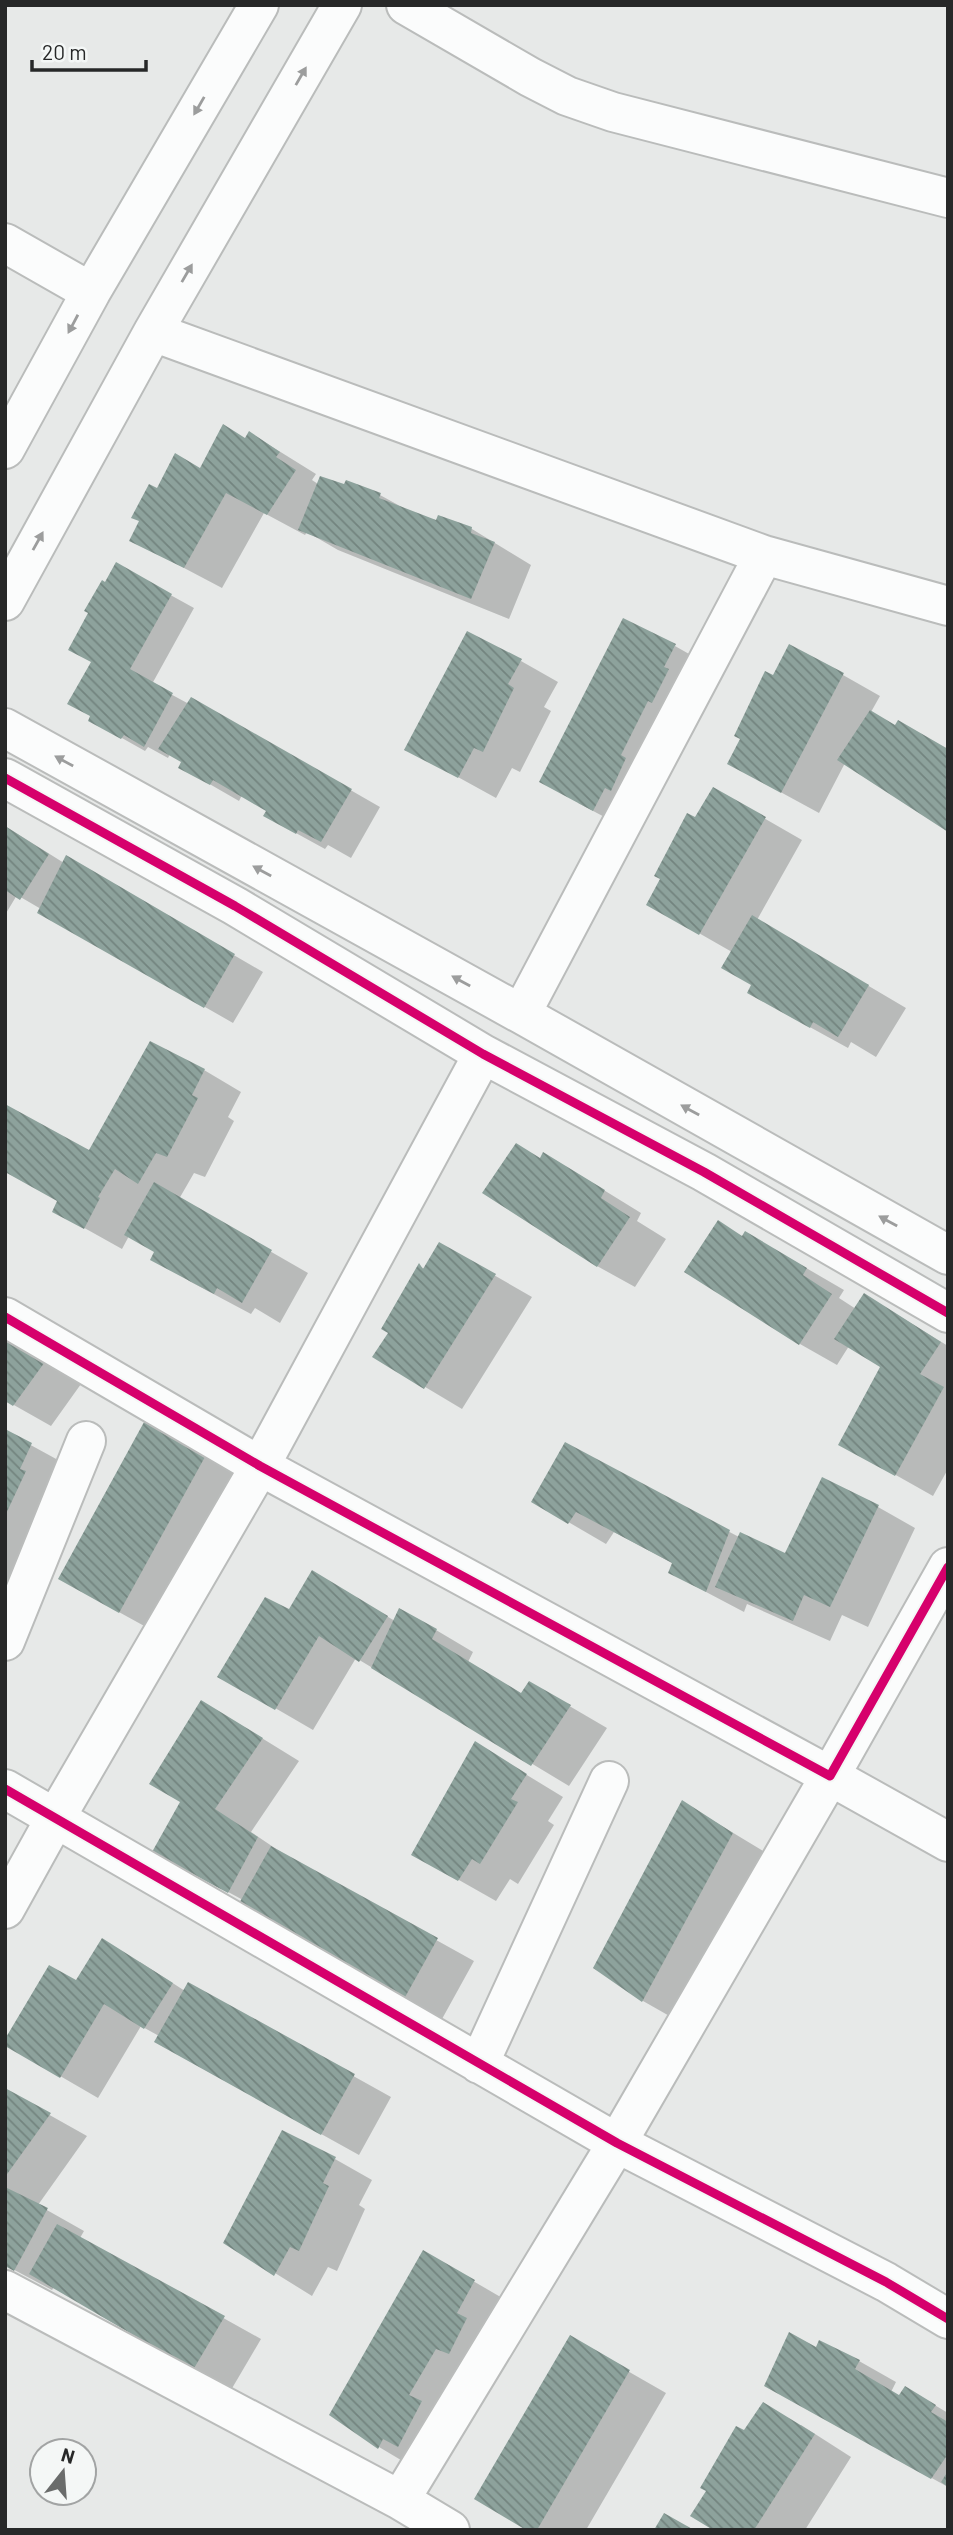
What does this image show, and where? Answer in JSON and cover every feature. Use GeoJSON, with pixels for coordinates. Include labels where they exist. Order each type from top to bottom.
{"type":"FeatureCollection","features":[{"type":"Feature","properties":{"kind":"street"},"geometry":{"type":"LineString","coordinates":[[5,449],[90,292],[258,5]]}},
{"type":"Feature","properties":{"kind":"street"},"geometry":{"type":"LineString","coordinates":[[5,601],[153,332],[342,5]]}},
{"type":"Feature","properties":{"kind":"street"},"geometry":{"type":"LineString","coordinates":[[406,5],[568,96],[613,112],[948,198]]}},
{"type":"Feature","properties":{"kind":"street"},"geometry":{"type":"LineString","coordinates":[[5,243],[90,292]]}},
{"type":"Feature","properties":{"kind":"street"},"geometry":{"type":"LineString","coordinates":[[153,332],[764,555],[948,606]]}},
{"type":"Feature","properties":{"kind":"street"},"geometry":{"type":"LineString","coordinates":[[521,1014],[764,555]]}},
{"type":"Feature","properties":{"kind":"street"},"geometry":{"type":"LineString","coordinates":[[5,728],[948,1255]]}},
{"type":"Feature","properties":{"kind":"street"},"geometry":{"type":"LineString","coordinates":[[5,778],[235,906],[483,1054],[704,1172],[948,1313]]}},
{"type":"Feature","properties":{"kind":"street"},"geometry":{"type":"LineString","coordinates":[[5,1909],[260,1466],[483,1054]]}},
{"type":"Feature","properties":{"kind":"street"},"geometry":{"type":"LineString","coordinates":[[5,1318],[260,1466],[948,1842]]}},
{"type":"Feature","properties":{"kind":"street"},"geometry":{"type":"LineString","coordinates":[[5,1641],[86,1441]]}},
{"type":"Feature","properties":{"kind":"street"},"geometry":{"type":"LineString","coordinates":[[400,2500],[617,2143],[948,1567]]}},
{"type":"Feature","properties":{"kind":"street"},"geometry":{"type":"LineString","coordinates":[[479,2064],[609,1781]]}},
{"type":"Feature","properties":{"kind":"street"},"geometry":{"type":"LineString","coordinates":[[5,1789],[617,2143],[886,2282],[948,2319]]}},
{"type":"Feature","properties":{"kind":"street"},"geometry":{"type":"LineString","coordinates":[[5,2290],[400,2500],[450,2530]]}},
{"type":"Feature","properties":{"kind":"building"},"geometry":{"type":"Polygon","coordinates":[[[223,424],[245,438],[249,431],[280,452],[276,457],[296,470],[267,515],[226,493],[184,568],[129,541],[139,521],[131,518],[149,484],[157,488],[175,453],[200,468],[223,424]]]}},
{"type":"Feature","properties":{"kind":"building"},"geometry":{"type":"Polygon","coordinates":[[[320,476],[344,484],[346,480],[381,493],[379,498],[436,520],[438,515],[472,527],[471,533],[495,542],[471,599],[298,530],[320,476]]]}},
{"type":"Feature","properties":{"kind":"building"},"geometry":{"type":"Polygon","coordinates":[[[116,562],[172,594],[130,669],[173,693],[144,747],[124,735],[121,739],[88,721],[90,716],[67,704],[91,662],[68,650],[88,613],[84,611],[116,562]]]}},
{"type":"Feature","properties":{"kind":"building"},"geometry":{"type":"Polygon","coordinates":[[[623,618],[676,644],[664,667],[669,669],[652,703],[648,701],[621,755],[626,758],[611,791],[605,788],[593,811],[539,782],[623,618]]]}},
{"type":"Feature","properties":{"kind":"building"},"geometry":{"type":"Polygon","coordinates":[[[467,631],[522,659],[508,684],[514,688],[483,752],[474,748],[458,778],[404,750],[467,631]]]}},
{"type":"Feature","properties":{"kind":"building"},"geometry":{"type":"Polygon","coordinates":[[[789,644],[844,673],[781,793],[727,764],[740,739],[734,736],[765,671],[773,675],[789,644]]]}},
{"type":"Feature","properties":{"kind":"building"},"geometry":{"type":"Polygon","coordinates":[[[191,697],[352,789],[321,842],[298,830],[296,834],[263,816],[266,811],[213,780],[210,785],[178,768],[181,762],[158,749],[191,697]]]}},
{"type":"Feature","properties":{"kind":"building"},"geometry":{"type":"Polygon","coordinates":[[[870,710],[895,725],[898,720],[948,749],[948,832],[837,760],[870,710]]]}},
{"type":"Feature","properties":{"kind":"building"},"geometry":{"type":"Polygon","coordinates":[[[713,787],[766,817],[699,935],[646,905],[660,879],[654,876],[687,813],[695,817],[713,787]]]}},
{"type":"Feature","properties":{"kind":"building"},"geometry":{"type":"Polygon","coordinates":[[[5,826],[49,854],[20,900],[5,890],[5,826]]]}},
{"type":"Feature","properties":{"kind":"building"},"geometry":{"type":"Polygon","coordinates":[[[66,855],[235,954],[204,1008],[37,913],[66,855]]]}},
{"type":"Feature","properties":{"kind":"building"},"geometry":{"type":"Polygon","coordinates":[[[752,915],[869,985],[838,1037],[813,1022],[810,1028],[747,993],[751,985],[721,968],[752,915]]]}},
{"type":"Feature","properties":{"kind":"building"},"geometry":{"type":"Polygon","coordinates":[[[150,1041],[205,1069],[192,1095],[198,1098],[167,1157],[156,1153],[138,1184],[115,1169],[98,1197],[100,1198],[84,1229],[52,1212],[57,1201],[5,1172],[5,1104],[89,1150],[150,1041]]]}},
{"type":"Feature","properties":{"kind":"building"},"geometry":{"type":"Polygon","coordinates":[[[516,1143],[540,1158],[543,1152],[605,1190],[601,1198],[630,1217],[597,1267],[482,1193],[516,1143]]]}},
{"type":"Feature","properties":{"kind":"building"},"geometry":{"type":"Polygon","coordinates":[[[154,1182],[272,1250],[242,1303],[217,1288],[214,1294],[150,1260],[154,1252],[124,1235],[154,1182]]]}},
{"type":"Feature","properties":{"kind":"building"},"geometry":{"type":"Polygon","coordinates":[[[718,1220],[742,1236],[745,1231],[807,1268],[803,1275],[832,1294],[799,1345],[684,1272],[718,1220]]]}},
{"type":"Feature","properties":{"kind":"building"},"geometry":{"type":"Polygon","coordinates":[[[439,1242],[496,1274],[424,1389],[372,1357],[388,1333],[381,1329],[419,1263],[423,1269],[439,1242]]]}},
{"type":"Feature","properties":{"kind":"building"},"geometry":{"type":"Polygon","coordinates":[[[864,1293],[941,1342],[920,1374],[944,1387],[895,1476],[838,1445],[880,1367],[834,1339],[864,1293]]]}},
{"type":"Feature","properties":{"kind":"building"},"geometry":{"type":"Polygon","coordinates":[[[5,1327],[55,1348],[13,1406],[5,1401],[5,1327]]]}},
{"type":"Feature","properties":{"kind":"building"},"geometry":{"type":"Polygon","coordinates":[[[149,1413],[211,1446],[119,1613],[58,1579],[149,1413]]]}},
{"type":"Feature","properties":{"kind":"building"},"geometry":{"type":"Polygon","coordinates":[[[5,1429],[32,1443],[20,1469],[26,1471],[5,1516],[5,1429]]]}},
{"type":"Feature","properties":{"kind":"building"},"geometry":{"type":"Polygon","coordinates":[[[565,1442],[730,1530],[706,1592],[668,1573],[672,1563],[576,1512],[568,1524],[531,1502],[565,1442]]]}},
{"type":"Feature","properties":{"kind":"building"},"geometry":{"type":"Polygon","coordinates":[[[822,1477],[879,1505],[830,1607],[804,1595],[793,1621],[715,1587],[740,1532],[785,1553],[822,1477]]]}},
{"type":"Feature","properties":{"kind":"building"},"geometry":{"type":"Polygon","coordinates":[[[312,1570],[388,1616],[359,1662],[319,1636],[275,1710],[217,1677],[265,1597],[289,1609],[312,1570]]]}},
{"type":"Feature","properties":{"kind":"building"},"geometry":{"type":"Polygon","coordinates":[[[399,1608],[437,1629],[432,1639],[521,1693],[529,1681],[571,1705],[531,1766],[371,1668],[399,1608]]]}},
{"type":"Feature","properties":{"kind":"building"},"geometry":{"type":"Polygon","coordinates":[[[201,1700],[263,1738],[215,1809],[258,1837],[228,1893],[152,1852],[180,1802],[149,1784],[201,1700]]]}},
{"type":"Feature","properties":{"kind":"building"},"geometry":{"type":"Polygon","coordinates":[[[475,1741],[527,1774],[511,1799],[518,1802],[480,1864],[472,1859],[458,1881],[411,1855],[475,1741]]]}},
{"type":"Feature","properties":{"kind":"building"},"geometry":{"type":"Polygon","coordinates":[[[682,1800],[733,1833],[642,2002],[593,1968],[682,1800]]]}},
{"type":"Feature","properties":{"kind":"building"},"geometry":{"type":"Polygon","coordinates":[[[271,1846],[438,1938],[404,1999],[237,1907],[271,1846]]]}},
{"type":"Feature","properties":{"kind":"building"},"geometry":{"type":"Polygon","coordinates":[[[102,1938],[173,1983],[144,2029],[104,2004],[60,2078],[5,2046],[5,2039],[49,1965],[76,1980],[102,1938]]]}},
{"type":"Feature","properties":{"kind":"building"},"geometry":{"type":"Polygon","coordinates":[[[188,1982],[355,2074],[321,2135],[154,2042],[188,1982]]]}},
{"type":"Feature","properties":{"kind":"building"},"geometry":{"type":"Polygon","coordinates":[[[5,2088],[51,2113],[5,2177],[5,2088]]]}},
{"type":"Feature","properties":{"kind":"building"},"geometry":{"type":"Polygon","coordinates":[[[282,2130],[336,2157],[323,2183],[329,2186],[299,2251],[290,2247],[274,2276],[223,2243],[282,2130]]]}},
{"type":"Feature","properties":{"kind":"building"},"geometry":{"type":"Polygon","coordinates":[[[5,2187],[48,2208],[14,2271],[5,2266],[5,2187]]]}},
{"type":"Feature","properties":{"kind":"building"},"geometry":{"type":"Polygon","coordinates":[[[57,2224],[225,2316],[193,2370],[29,2274],[57,2224]]]}},
{"type":"Feature","properties":{"kind":"building"},"geometry":{"type":"Polygon","coordinates":[[[423,2250],[475,2280],[457,2313],[467,2318],[449,2354],[436,2349],[409,2395],[422,2401],[398,2447],[383,2439],[378,2449],[329,2415],[423,2250]]]}},
{"type":"Feature","properties":{"kind":"building"},"geometry":{"type":"Polygon","coordinates":[[[789,2332],[816,2347],[819,2340],[860,2360],[855,2369],[899,2395],[905,2386],[936,2405],[931,2412],[948,2422],[948,2454],[931,2479],[764,2386],[789,2332]]]}},
{"type":"Feature","properties":{"kind":"building"},"geometry":{"type":"Polygon","coordinates":[[[570,2335],[630,2370],[537,2530],[526,2530],[474,2499],[570,2335]]]}},
{"type":"Feature","properties":{"kind":"building"},"geometry":{"type":"Polygon","coordinates":[[[763,2402],[815,2434],[754,2530],[713,2530],[690,2516],[706,2491],[700,2488],[736,2426],[744,2430],[763,2402]]]}},
{"type":"Feature","properties":{"kind":"building"},"geometry":{"type":"Polygon","coordinates":[[[948,2471],[948,2487],[941,2482],[948,2471]]]}},
{"type":"Feature","properties":{"kind":"building"},"geometry":{"type":"Polygon","coordinates":[[[664,2513],[694,2530],[654,2530],[664,2513]]]}},
{"type":"Feature","properties":{"kind":"cycle path"},"geometry":{"type":"LineString","coordinates":[[5,778],[235,906],[483,1054],[704,1172],[948,1313]]}},
{"type":"Feature","properties":{"kind":"cycle path"},"geometry":{"type":"LineString","coordinates":[[5,1317],[260,1466],[830,1776],[948,1567]]}},
{"type":"Feature","properties":{"kind":"cycle path"},"geometry":{"type":"LineString","coordinates":[[5,1789],[617,2143],[886,2282],[948,2319]]}}]}
